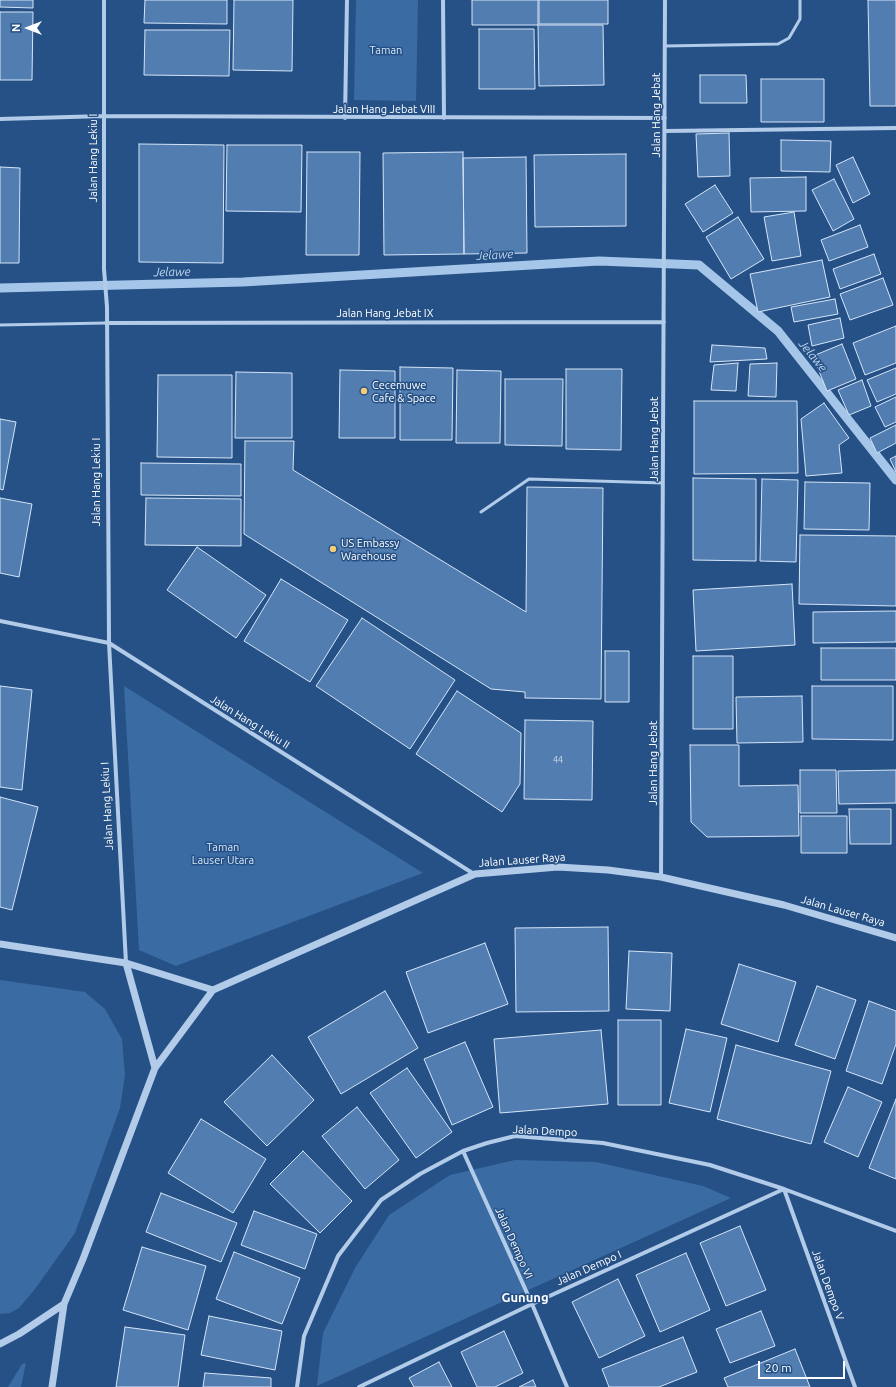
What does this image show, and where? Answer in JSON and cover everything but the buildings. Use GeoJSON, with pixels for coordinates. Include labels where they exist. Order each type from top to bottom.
{"type":"FeatureCollection","features":[{"type":"Feature","properties":{"kind":"street","name":"Jalan Hang Lekiu I"},"geometry":{"type":"LineString","coordinates":[[104,0],[104,269],[107,307],[109,643],[126,963]]}},
{"type":"Feature","properties":{"kind":"street"},"geometry":{"type":"LineString","coordinates":[[345,118],[347,0]]}},
{"type":"Feature","properties":{"kind":"street"},"geometry":{"type":"LineString","coordinates":[[443,0],[444,118]]}},
{"type":"Feature","properties":{"kind":"street","name":"Jalan Hang Jebat"},"geometry":{"type":"LineString","coordinates":[[661,877],[665,0]]}},
{"type":"Feature","properties":{"kind":"street","name":"Jalan Hang Jebat VIII"},"geometry":{"type":"LineString","coordinates":[[0,119],[104,116],[664,118]]}},
{"type":"Feature","properties":{"kind":"street"},"geometry":{"type":"LineString","coordinates":[[664,132],[896,128]]}},
{"type":"Feature","properties":{"kind":"street","name":"Jalan Hang Jebat IX"},"geometry":{"type":"LineString","coordinates":[[106,323],[664,322]]}},
{"type":"Feature","properties":{"kind":"street","name":"Jalan Hang Lekiu II"},"geometry":{"type":"LineString","coordinates":[[0,621],[109,643],[475,874]]}},
{"type":"Feature","properties":{"kind":"street","name":"Jalan Lauser Raya"},"geometry":{"type":"LineString","coordinates":[[213,990],[475,874],[558,867],[608,870],[661,877],[784,905],[896,938]]}},
{"type":"Feature","properties":{"kind":"street"},"geometry":{"type":"LineString","coordinates":[[0,944],[126,963],[213,990],[155,1068],[84,1259],[64,1304],[52,1387]]}},
{"type":"Feature","properties":{"kind":"street"},"geometry":{"type":"LineString","coordinates":[[126,963],[155,1068]]}},
{"type":"Feature","properties":{"kind":"street","name":"Jalan Dempo"},"geometry":{"type":"LineString","coordinates":[[298,1387],[304,1336],[338,1256],[380,1200],[420,1174],[463,1151],[487,1143],[515,1136],[603,1143],[710,1165],[896,1231]]}},
{"type":"Feature","properties":{"kind":"street","name":"Jalan Dempo VI"},"geometry":{"type":"LineString","coordinates":[[463,1151],[532,1304],[567,1387]]}},
{"type":"Feature","properties":{"kind":"street","name":"Jalan Dempo I"},"geometry":{"type":"LineString","coordinates":[[359,1387],[532,1304],[784,1190]]}},
{"type":"Feature","properties":{"kind":"street","name":"Jalan Dempo V"},"geometry":{"type":"LineString","coordinates":[[784,1190],[855,1387]]}},
{"type":"Feature","properties":{"kind":"street"},"geometry":{"type":"LineString","coordinates":[[0,1344],[19,1334],[64,1304]]}},
{"type":"Feature","properties":{"kind":"lane"},"geometry":{"type":"LineString","coordinates":[[665,46],[778,44],[789,38],[800,19],[800,0]]}},
{"type":"Feature","properties":{"kind":"lane"},"geometry":{"type":"LineString","coordinates":[[0,325],[106,323]]}},
{"type":"Feature","properties":{"kind":"lane"},"geometry":{"type":"LineString","coordinates":[[482,512],[529,478],[663,483]]}},
{"type":"Feature","properties":{"kind":"green space","name":"Taman"},"geometry":{"type":"Polygon","coordinates":[[[356,0],[418,0],[416,101],[354,100],[356,0]]]}},
{"type":"Feature","properties":{"kind":"green space","name":"Taman Lauser Utara"},"geometry":{"type":"Polygon","coordinates":[[[124,686],[423,873],[176,966],[139,950],[124,686]]]}},
{"type":"Feature","properties":{"kind":"green space"},"geometry":{"type":"Polygon","coordinates":[[[0,980],[85,992],[105,1009],[122,1039],[125,1075],[120,1108],[75,1233],[35,1289],[19,1308],[10,1313],[0,1314],[0,980]]]}},
{"type":"Feature","properties":{"kind":"green space"},"geometry":{"type":"Polygon","coordinates":[[[515,1160],[596,1162],[703,1186],[731,1198],[317,1386],[323,1333],[355,1268],[389,1215],[450,1175],[515,1160]]]}},
{"type":"Feature","properties":{"kind":"green space"},"geometry":{"type":"Polygon","coordinates":[[[26,1363],[21,1387],[8,1387],[22,1364],[26,1363]]]}},
{"type":"Feature","properties":{"kind":"waterway","name":"Jelawe"},"geometry":{"type":"LineString","coordinates":[[0,288],[243,282],[599,261],[699,265],[778,331],[896,480]]}},
{"type":"Feature","properties":{"kind":"place","name":"Cecemuwe Cafe & Space"},"geometry":{"type":"Point","coordinates":[364,391]}},
{"type":"Feature","properties":{"kind":"place","name":"US Embassy Warehouse"},"geometry":{"type":"Point","coordinates":[333,549]}},
{"type":"Feature","properties":{"kind":"district","name":"Gunung"},"geometry":{"type":"Point","coordinates":[525,1298]}}]}
